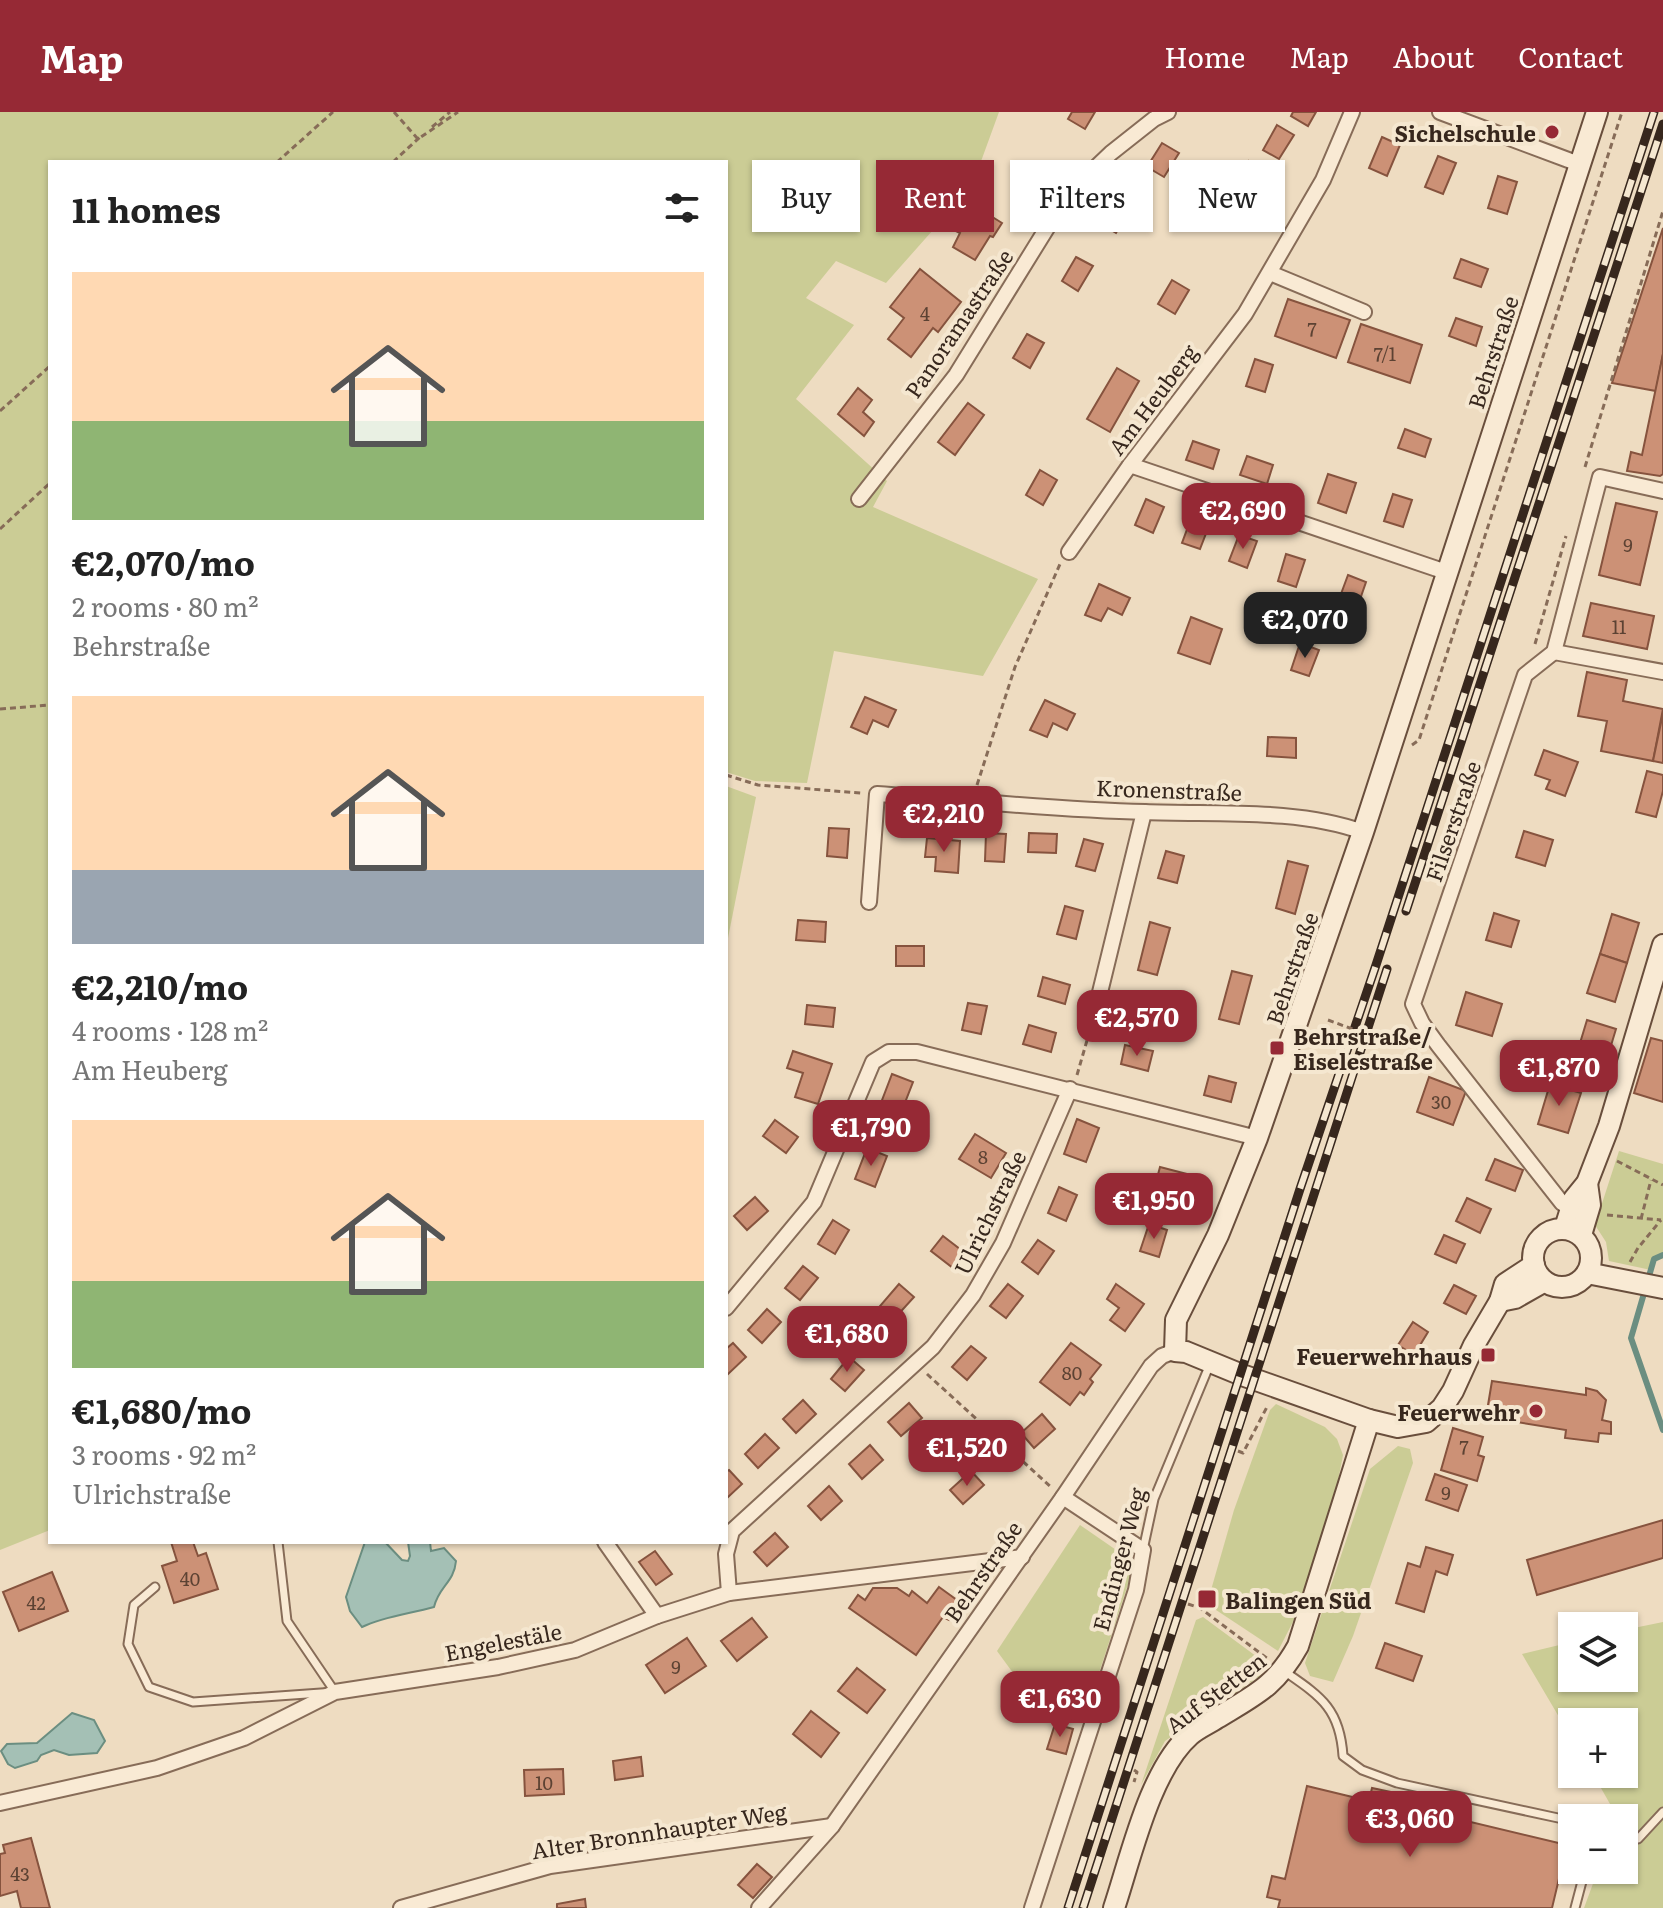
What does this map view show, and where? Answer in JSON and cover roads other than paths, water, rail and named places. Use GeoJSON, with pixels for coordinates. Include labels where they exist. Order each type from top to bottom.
{"type":"FeatureCollection","features":[{"type":"Feature","properties":{"kind":"street","name":"Panoramastraße"},"geometry":{"type":"LineString","coordinates":[[859,499],[956,375],[1068,194],[1111,153],[1154,119],[1168,112]]}},
{"type":"Feature","properties":{"kind":"street","name":"Am Heuberg"},"geometry":{"type":"LineString","coordinates":[[1069,552],[1130,465],[1245,314],[1323,180],[1352,112]]}},
{"type":"Feature","properties":{"kind":"street"},"geometry":{"type":"LineString","coordinates":[[1440,112],[1579,164]]}},
{"type":"Feature","properties":{"kind":"street","name":"Behrstraße"},"geometry":{"type":"LineString","coordinates":[[759,1908],[832,1826],[1022,1557],[1151,1366],[1162,1356],[1175,1351],[1176,1320],[1218,1235],[1257,1138],[1363,832],[1597,112]]}},
{"type":"Feature","properties":{"kind":"street"},"geometry":{"type":"LineString","coordinates":[[1270,273],[1364,312]]}},
{"type":"Feature","properties":{"kind":"street"},"geometry":{"type":"LineString","coordinates":[[1130,465],[1446,572]]}},
{"type":"Feature","properties":{"kind":"street"},"geometry":{"type":"LineString","coordinates":[[1663,491],[1600,477],[1554,652],[1663,672]]}},
{"type":"Feature","properties":{"kind":"street","name":"Filserstraße"},"geometry":{"type":"LineString","coordinates":[[1554,652],[1525,675],[1413,1004],[1438,1045],[1562,1203],[1581,1206]]}},
{"type":"Feature","properties":{"kind":"street","name":"Kronenstraße"},"geometry":{"type":"LineString","coordinates":[[869,902],[877,794],[1144,812],[1240,813],[1342,824],[1363,832]]}},
{"type":"Feature","properties":{"kind":"street"},"geometry":{"type":"LineString","coordinates":[[1093,1021],[1144,812]]}},
{"type":"Feature","properties":{"kind":"street"},"geometry":{"type":"LineString","coordinates":[[1573,1231],[1609,1126],[1663,945]]}},
{"type":"Feature","properties":{"kind":"street"},"geometry":{"type":"LineString","coordinates":[[728,1306],[814,1202],[873,1062],[889,1052],[917,1052],[1257,1138]]}},
{"type":"Feature","properties":{"kind":"street","name":"Ulrichstraße"},"geometry":{"type":"LineString","coordinates":[[729,1593],[726,1554],[732,1531],[933,1347],[973,1295],[1003,1243],[1070,1089]]}},
{"type":"Feature","properties":{"kind":"street"},"geometry":{"type":"LineString","coordinates":[[1573,1231],[1590,1247],[1592,1261],[1578,1283],[1565,1288],[1539,1273],[1533,1256],[1536,1243],[1545,1234],[1573,1231]]}},
{"type":"Feature","properties":{"kind":"street"},"geometry":{"type":"LineString","coordinates":[[1175,1351],[1186,1352],[1369,1420],[1398,1427],[1426,1422],[1442,1408],[1500,1301],[1515,1298],[1539,1273]]}},
{"type":"Feature","properties":{"kind":"street"},"geometry":{"type":"LineString","coordinates":[[1587,1273],[1663,1288]]}},
{"type":"Feature","properties":{"kind":"street","name":"Auf Stetten"},"geometry":{"type":"LineString","coordinates":[[1114,1908],[1160,1773],[1174,1753],[1191,1734],[1259,1693],[1284,1671],[1298,1646],[1369,1420]]}},
{"type":"Feature","properties":{"kind":"street"},"geometry":{"type":"LineString","coordinates":[[1063,1497],[1143,1550]]}},
{"type":"Feature","properties":{"kind":"street"},"geometry":{"type":"LineString","coordinates":[[606,1544],[657,1616]]}},
{"type":"Feature","properties":{"kind":"street","name":"Endinger Weg"},"geometry":{"type":"LineString","coordinates":[[1032,1908],[1136,1590],[1143,1550]]}},
{"type":"Feature","properties":{"kind":"street","name":"Engelestäle"},"geometry":{"type":"LineString","coordinates":[[0,1803],[157,1768],[244,1738],[335,1692],[498,1667],[575,1650],[657,1616],[729,1593],[1022,1557]]}},
{"type":"Feature","properties":{"kind":"street","name":"Alter Bronnhaupter Weg"},"geometry":{"type":"LineString","coordinates":[[401,1908],[550,1866],[832,1826]]}},
{"type":"Feature","properties":{"kind":"lane","name":"Endinger Weg"},"geometry":{"type":"LineString","coordinates":[[1143,1550],[1154,1499],[1211,1362]]}},
{"type":"Feature","properties":{"kind":"lane"},"geometry":{"type":"LineString","coordinates":[[278,1544],[287,1621],[335,1692]]}},
{"type":"Feature","properties":{"kind":"lane"},"geometry":{"type":"LineString","coordinates":[[155,1587],[134,1605],[128,1644],[149,1687],[193,1702],[335,1692]]}},
{"type":"Feature","properties":{"kind":"lane"},"geometry":{"type":"LineString","coordinates":[[1284,1671],[1329,1706],[1343,1756],[1362,1770],[1397,1783],[1558,1818]]}},
{"type":"Feature","properties":{"kind":"lane"},"geometry":{"type":"LineString","coordinates":[[1638,1839],[1663,1812]]}},
{"type":"Feature","properties":{"kind":"lane"},"geometry":{"type":"LineString","coordinates":[[1575,1908],[1581,1884]]}},
{"type":"Feature","properties":{"kind":"waterway"},"geometry":{"type":"LineString","coordinates":[[1663,1255],[1654,1259],[1631,1338],[1663,1430]]}},
{"type":"Feature","properties":{"kind":"railway"},"geometry":{"type":"LineString","coordinates":[[1068,1908],[1300,1189],[1654,112]]}},
{"type":"Feature","properties":{"kind":"railway"},"geometry":{"type":"LineString","coordinates":[[1406,911],[1663,124]]}},
{"type":"Feature","properties":{"kind":"railway"},"geometry":{"type":"LineString","coordinates":[[1083,1908],[1387,969]]}},
{"type":"Feature","properties":{"kind":"place","name":"Sichelschule"},"geometry":{"type":"Point","coordinates":[1552,132]}},
{"type":"Feature","properties":{"kind":"place","name":"Behrstraße/ Eiselestraße"},"geometry":{"type":"Point","coordinates":[1277,1048]}},
{"type":"Feature","properties":{"kind":"place","name":"Feuerwehrhaus"},"geometry":{"type":"Point","coordinates":[1488,1355]}},
{"type":"Feature","properties":{"kind":"place","name":"Feuerwehr"},"geometry":{"type":"Point","coordinates":[1536,1411]}},
{"type":"Feature","properties":{"kind":"place","name":"Balingen Süd"},"geometry":{"type":"Point","coordinates":[1207,1599]}}]}
